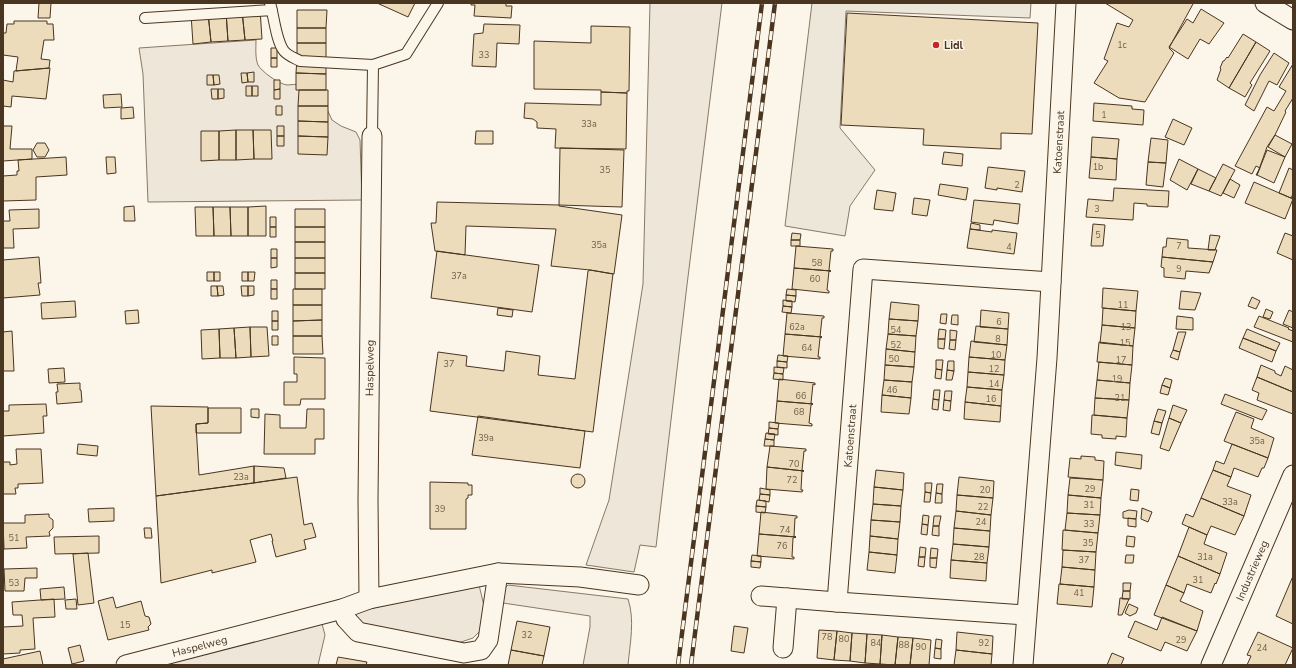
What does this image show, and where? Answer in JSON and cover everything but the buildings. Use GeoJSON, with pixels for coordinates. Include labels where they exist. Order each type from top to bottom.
{"type":"FeatureCollection","features":[{"type":"Feature","properties":{"kind":"street","name":"Katoenstraat"},"geometry":{"type":"LineString","coordinates":[[1023,665],[1047,358],[1066,3]]}},
{"type":"Feature","properties":{"kind":"street"},"geometry":{"type":"LineString","coordinates":[[1265,3],[1293,20]]}},
{"type":"Feature","properties":{"kind":"street","name":"Haspelweg"},"geometry":{"type":"LineString","coordinates":[[369,599],[368,500],[372,136]]}},
{"type":"Feature","properties":{"kind":"street","name":"Katoenstraat"},"geometry":{"type":"LineString","coordinates":[[837,602],[863,269],[1051,282]]}},
{"type":"Feature","properties":{"kind":"street","name":"Industrieweg"},"geometry":{"type":"LineString","coordinates":[[1211,665],[1293,475]]}},
{"type":"Feature","properties":{"kind":"street"},"geometry":{"type":"LineString","coordinates":[[342,609],[346,619],[358,632],[464,653],[481,650],[488,640],[498,573]]}},
{"type":"Feature","properties":{"kind":"street","name":"Haspelweg"},"geometry":{"type":"LineString","coordinates":[[126,665],[342,609],[369,599],[498,573],[580,577],[639,585]]}},
{"type":"Feature","properties":{"kind":"street"},"geometry":{"type":"LineString","coordinates":[[761,596],[1026,615]]}},
{"type":"Feature","properties":{"kind":"street"},"geometry":{"type":"LineString","coordinates":[[783,648],[787,598]]}},
{"type":"Feature","properties":{"kind":"lane"},"geometry":{"type":"LineString","coordinates":[[145,18],[271,6],[279,41],[284,51],[296,59],[300,61],[374,65],[406,54],[438,3]]}},
{"type":"Feature","properties":{"kind":"lane"},"geometry":{"type":"LineString","coordinates":[[372,136],[374,65]]}},
{"type":"Feature","properties":{"kind":"shaded area"},"geometry":{"type":"Polygon","coordinates":[[[650,3],[722,3],[656,547],[640,545],[634,572],[586,565],[609,500],[643,284],[650,3]]]}},
{"type":"Feature","properties":{"kind":"shaded area"},"geometry":{"type":"Polygon","coordinates":[[[812,3],[1031,3],[1030,18],[846,11],[840,128],[875,170],[850,206],[845,236],[785,226],[812,3]]]}},
{"type":"Feature","properties":{"kind":"shaded area"},"geometry":{"type":"Polygon","coordinates":[[[256,40],[257,62],[263,71],[275,80],[284,84],[300,84],[326,107],[332,120],[341,126],[356,132],[360,140],[362,200],[148,202],[143,74],[139,48],[256,40]]]}},
{"type":"Feature","properties":{"kind":"shaded area"},"geometry":{"type":"Polygon","coordinates":[[[479,585],[485,610],[480,631],[473,638],[461,642],[366,626],[356,620],[355,612],[479,585]]]}},
{"type":"Feature","properties":{"kind":"shaded area"},"geometry":{"type":"Polygon","coordinates":[[[508,585],[628,599],[632,623],[628,665],[583,665],[590,627],[590,616],[503,603],[503,590],[508,585]]]}},
{"type":"Feature","properties":{"kind":"shaded area"},"geometry":{"type":"Polygon","coordinates":[[[321,620],[325,635],[318,665],[172,665],[173,659],[321,620]]]}},
{"type":"Feature","properties":{"kind":"railway"},"geometry":{"type":"LineString","coordinates":[[678,665],[762,3]]}},
{"type":"Feature","properties":{"kind":"railway"},"geometry":{"type":"LineString","coordinates":[[691,665],[775,3]]}},
{"type":"Feature","properties":{"kind":"place","name":"Lidl"},"geometry":{"type":"Point","coordinates":[936,45]}}]}
